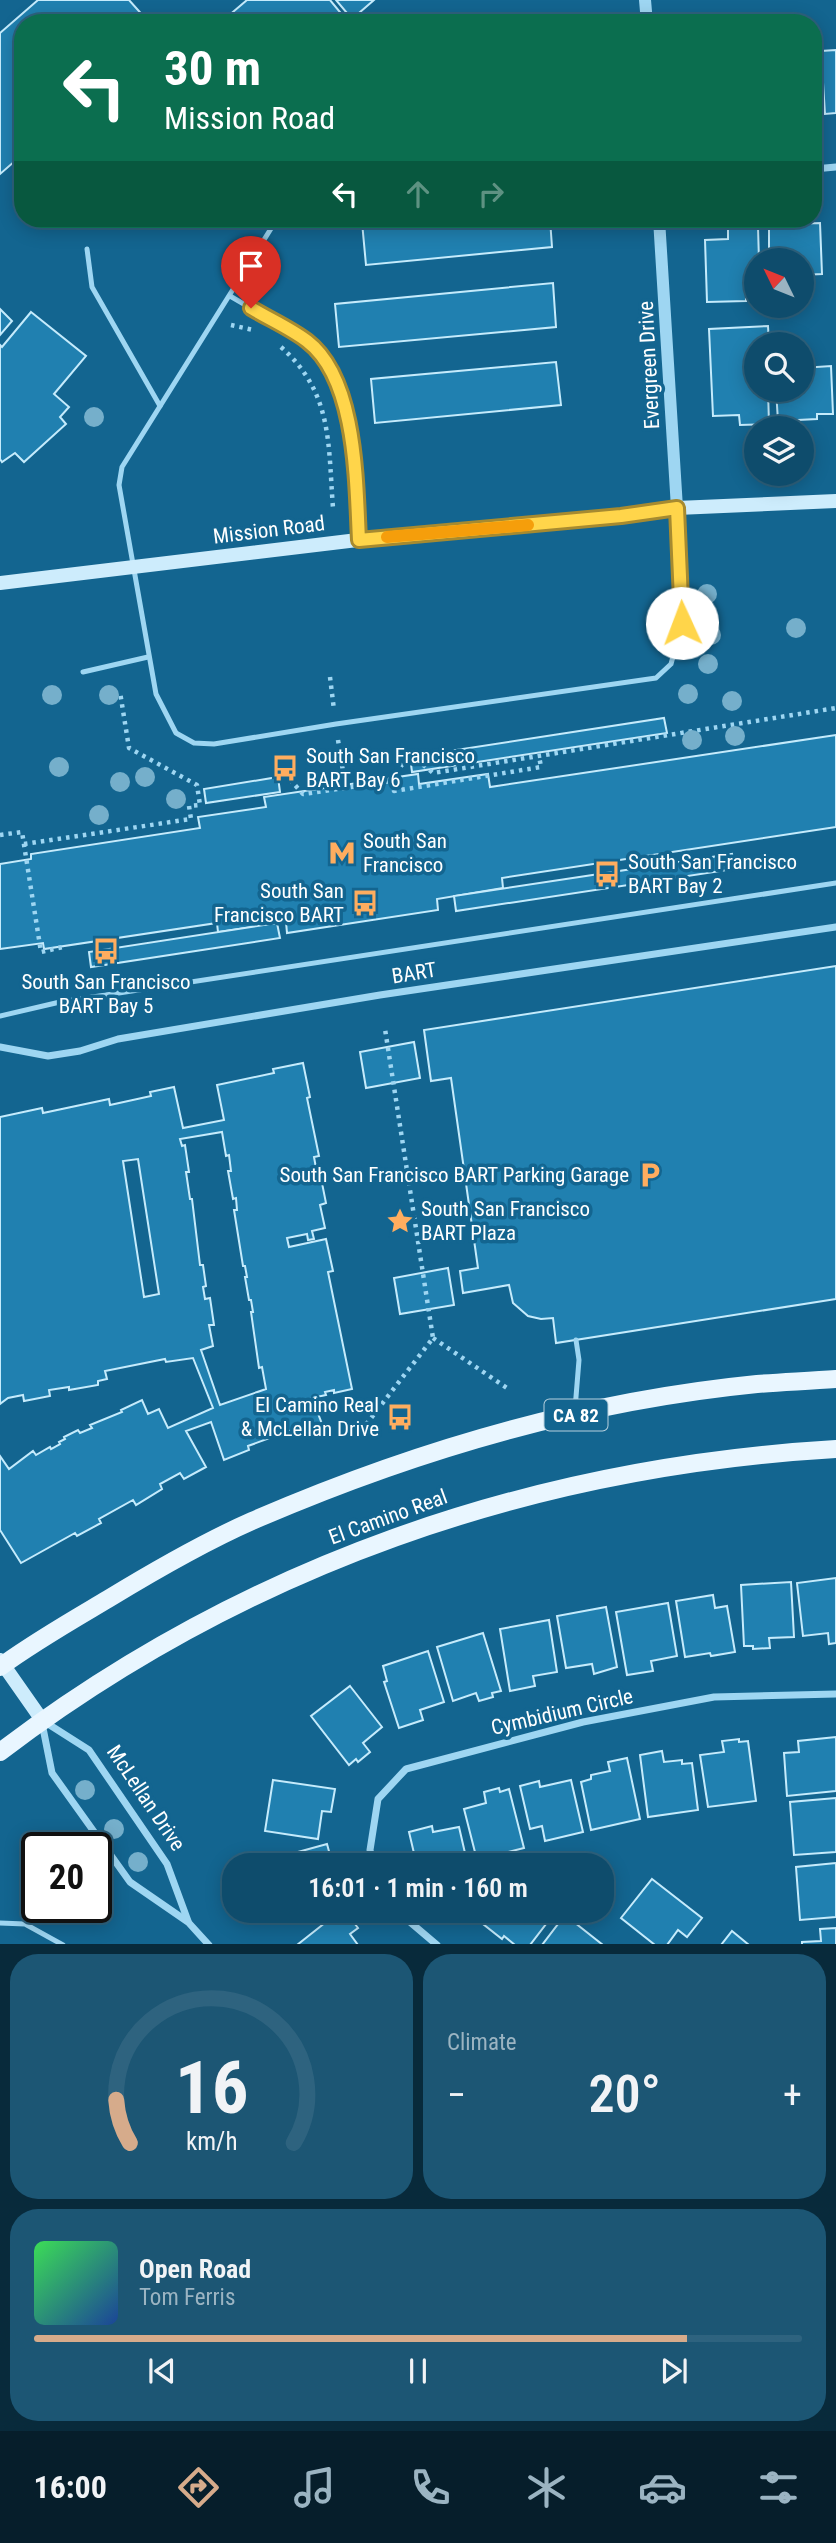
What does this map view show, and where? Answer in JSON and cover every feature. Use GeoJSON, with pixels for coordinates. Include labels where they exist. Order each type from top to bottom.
{"type":"FeatureCollection","features":[{"type":"Feature","properties":{"kind":"main road","name":"Mission Road"},"geometry":{"type":"LineString","coordinates":[[0,583],[359,540],[621,516],[677,508],[836,501]]}},
{"type":"Feature","properties":{"kind":"main road","name":"El Camino Real"},"geometry":{"type":"LineString","coordinates":[[1,1664],[164,1566],[250,1522],[407,1462],[545,1421],[647,1401],[756,1384],[836,1379]]}},
{"type":"Feature","properties":{"kind":"main road","name":"El Camino Real"},"geometry":{"type":"LineString","coordinates":[[0,1752],[105,1677],[188,1629],[277,1585],[364,1549],[527,1495],[654,1468],[762,1453],[836,1449]]}},
{"type":"Feature","properties":{"kind":"main road","name":"McLellan Drive"},"geometry":{"type":"LineString","coordinates":[[1,1664],[42,1720]]}},
{"type":"Feature","properties":{"kind":"street","name":"Evergreen Drive"},"geometry":{"type":"LineString","coordinates":[[660,228],[677,508]]}},
{"type":"Feature","properties":{"kind":"street","name":"BART"},"geometry":{"type":"LineString","coordinates":[[0,1047],[48,1056],[80,1051],[118,1039],[380,995],[836,927]]}},
{"type":"Feature","properties":{"kind":"street","name":"Cymbidium Circle"},"geometry":{"type":"LineString","coordinates":[[371,1853],[378,1799],[406,1769],[583,1722],[714,1697],[836,1694]]}},
{"type":"Feature","properties":{"kind":"street","name":"McLellan Drive"},"geometry":{"type":"LineString","coordinates":[[42,1720],[52,1773],[122,1872],[130,1882],[188,1922],[209,1944]]}},
{"type":"Feature","properties":{"kind":"street","name":"McLellan Drive"},"geometry":{"type":"LineString","coordinates":[[42,1720],[89,1750],[167,1864],[188,1922]]}},
{"type":"Feature","properties":{"kind":"street"},"geometry":{"type":"LineString","coordinates":[[412,1923],[437,1944]]}},
{"type":"Feature","properties":{"kind":"lane"},"geometry":{"type":"LineString","coordinates":[[271,228],[122,467],[119,485],[148,657],[156,694],[176,733],[194,743],[214,744],[656,678],[671,664],[682,623],[677,508]]}},
{"type":"Feature","properties":{"kind":"lane"},"geometry":{"type":"LineString","coordinates":[[87,249],[92,287],[160,406]]}},
{"type":"Feature","properties":{"kind":"lane"},"geometry":{"type":"LineString","coordinates":[[229,296],[309,342],[332,371],[345,403],[353,443],[359,540]]}},
{"type":"Feature","properties":{"kind":"lane"},"geometry":{"type":"LineString","coordinates":[[83,672],[148,657]]}},
{"type":"Feature","properties":{"kind":"lane"},"geometry":{"type":"LineString","coordinates":[[0,1016],[73,1000],[836,883]]}},
{"type":"Feature","properties":{"kind":"lane"},"geometry":{"type":"LineString","coordinates":[[575,1415],[579,1360],[576,1339]]}},
{"type":"Feature","properties":{"kind":"lane"},"geometry":{"type":"LineString","coordinates":[[0,1923],[25,1924],[63,1944]]}},
{"type":"Feature","properties":{"kind":"path"},"geometry":{"type":"LineString","coordinates":[[214,319],[260,331]]}},
{"type":"Feature","properties":{"kind":"path"},"geometry":{"type":"LineString","coordinates":[[277,344],[298,363],[317,392],[328,445],[333,508]]}},
{"type":"Feature","properties":{"kind":"path"},"geometry":{"type":"LineString","coordinates":[[24,844],[191,819],[189,806],[200,805],[197,785],[129,748],[120,692]]}},
{"type":"Feature","properties":{"kind":"path"},"geometry":{"type":"LineString","coordinates":[[538,756],[541,767],[394,791],[392,781],[409,753],[433,773],[538,756],[836,708]]}},
{"type":"Feature","properties":{"kind":"path"},"geometry":{"type":"LineString","coordinates":[[339,750],[346,789]]}},
{"type":"Feature","properties":{"kind":"path"},"geometry":{"type":"LineString","coordinates":[[284,773],[303,794],[392,781]]}},
{"type":"Feature","properties":{"kind":"path"},"geometry":{"type":"LineString","coordinates":[[0,835],[22,832],[41,951],[64,947]]}},
{"type":"Feature","properties":{"kind":"path"},"geometry":{"type":"LineString","coordinates":[[362,1431],[433,1338],[385,1029]]}},
{"type":"Feature","properties":{"kind":"path"},"geometry":{"type":"LineString","coordinates":[[433,1338],[510,1390]]}},
{"type":"Feature","properties":{"kind":"building"},"geometry":{"type":"Polygon","coordinates":[[[38,0],[129,0],[142,14],[22,14],[38,0]]]}},
{"type":"Feature","properties":{"kind":"building"},"geometry":{"type":"Polygon","coordinates":[[[247,0],[330,0],[342,14],[231,14],[247,0]]]}},
{"type":"Feature","properties":{"kind":"building"},"geometry":{"type":"Polygon","coordinates":[[[336,0],[374,0],[358,14],[348,14],[336,0]]]}},
{"type":"Feature","properties":{"kind":"building"},"geometry":{"type":"Polygon","coordinates":[[[14,21],[14,162],[0,174],[0,33],[14,21]]]}},
{"type":"Feature","properties":{"kind":"building"},"geometry":{"type":"Polygon","coordinates":[[[836,50],[836,113],[825,114],[822,51],[836,50]]]}},
{"type":"Feature","properties":{"kind":"building"},"geometry":{"type":"Polygon","coordinates":[[[363,228],[551,228],[552,247],[366,265],[363,228]]]}},
{"type":"Feature","properties":{"kind":"building"},"geometry":{"type":"Polygon","coordinates":[[[728,228],[758,228],[759,248],[744,248],[744,301],[707,302],[705,240],[728,239],[728,228]]]}},
{"type":"Feature","properties":{"kind":"building"},"geometry":{"type":"Polygon","coordinates":[[[769,228],[820,228],[822,274],[814,274],[814,248],[769,248],[769,228]]]}},
{"type":"Feature","properties":{"kind":"building"},"geometry":{"type":"Polygon","coordinates":[[[553,283],[556,327],[339,347],[335,304],[553,283]]]}},
{"type":"Feature","properties":{"kind":"building"},"geometry":{"type":"Polygon","coordinates":[[[0,309],[12,321],[0,335],[0,309]]]}},
{"type":"Feature","properties":{"kind":"building"},"geometry":{"type":"Polygon","coordinates":[[[31,312],[86,356],[54,394],[69,407],[60,417],[66,424],[24,462],[15,453],[2,462],[0,345],[2,347],[31,312]]]}},
{"type":"Feature","properties":{"kind":"building"},"geometry":{"type":"Polygon","coordinates":[[[768,326],[768,332],[744,332],[744,402],[768,402],[769,416],[744,416],[744,425],[740,425],[739,415],[713,416],[709,329],[768,326]]]}},
{"type":"Feature","properties":{"kind":"building"},"geometry":{"type":"Polygon","coordinates":[[[556,362],[561,405],[375,423],[371,379],[556,362]]]}},
{"type":"Feature","properties":{"kind":"building"},"geometry":{"type":"Polygon","coordinates":[[[831,366],[833,414],[817,414],[817,419],[814,419],[814,416],[778,416],[777,402],[814,402],[814,367],[831,366]]]}},
{"type":"Feature","properties":{"kind":"building"},"geometry":{"type":"Polygon","coordinates":[[[664,718],[667,733],[412,772],[410,757],[664,718]]]}},
{"type":"Feature","properties":{"kind":"building"},"geometry":{"type":"Polygon","coordinates":[[[836,735],[836,827],[502,878],[503,888],[437,899],[438,910],[287,933],[286,922],[218,932],[217,923],[44,949],[43,943],[0,949],[0,864],[31,859],[31,854],[200,828],[198,817],[266,807],[264,797],[418,774],[419,784],[488,774],[490,787],[836,735]]]}},
{"type":"Feature","properties":{"kind":"building"},"geometry":{"type":"Polygon","coordinates":[[[278,777],[280,792],[206,803],[204,789],[278,777]]]}},
{"type":"Feature","properties":{"kind":"building"},"geometry":{"type":"Polygon","coordinates":[[[732,854],[734,869],[456,911],[454,896],[732,854]]]}},
{"type":"Feature","properties":{"kind":"building"},"geometry":{"type":"Polygon","coordinates":[[[277,923],[280,938],[91,967],[89,952],[277,923]]]}},
{"type":"Feature","properties":{"kind":"building","name":"South San Francisco BART Parking Garage"},"geometry":{"type":"Polygon","coordinates":[[[836,966],[836,1299],[556,1343],[553,1318],[528,1316],[513,1303],[509,1285],[463,1293],[460,1271],[478,1268],[451,1078],[431,1081],[424,1030],[836,966]]]}},
{"type":"Feature","properties":{"kind":"building"},"geometry":{"type":"Polygon","coordinates":[[[414,1042],[420,1078],[366,1088],[360,1052],[414,1042]]]}},
{"type":"Feature","properties":{"kind":"building"},"geometry":{"type":"Polygon","coordinates":[[[303,1063],[319,1156],[314,1157],[326,1203],[320,1205],[325,1228],[312,1231],[314,1239],[308,1240],[307,1234],[287,1238],[289,1247],[326,1239],[333,1271],[328,1272],[352,1389],[325,1392],[326,1395],[312,1398],[322,1424],[298,1432],[297,1428],[248,1446],[249,1450],[224,1460],[211,1422],[186,1431],[206,1467],[184,1479],[180,1473],[160,1484],[162,1489],[136,1505],[133,1500],[99,1519],[101,1523],[77,1536],[75,1533],[21,1563],[0,1530],[0,1456],[9,1469],[33,1451],[36,1455],[50,1447],[51,1449],[60,1444],[64,1437],[78,1430],[80,1433],[92,1428],[90,1425],[122,1412],[121,1410],[142,1400],[148,1414],[159,1409],[168,1428],[213,1408],[193,1358],[166,1362],[165,1359],[105,1371],[107,1379],[98,1381],[98,1385],[49,1390],[50,1396],[24,1401],[23,1395],[8,1398],[0,1404],[0,1117],[42,1108],[43,1113],[109,1099],[110,1105],[151,1096],[150,1092],[174,1087],[183,1128],[224,1120],[217,1085],[274,1073],[273,1069],[303,1063]],[[222,1132],[180,1139],[182,1146],[185,1145],[190,1199],[200,1265],[203,1265],[206,1286],[203,1287],[205,1299],[210,1298],[214,1325],[209,1325],[213,1346],[201,1350],[220,1405],[266,1389],[262,1367],[259,1368],[253,1312],[234,1210],[237,1210],[236,1198],[233,1199],[228,1171],[231,1171],[229,1155],[226,1156],[222,1132]],[[138,1159],[123,1161],[144,1297],[159,1294],[138,1159]]]}},
{"type":"Feature","properties":{"kind":"building"},"geometry":{"type":"Polygon","coordinates":[[[448,1268],[454,1305],[400,1314],[394,1278],[448,1268]]]}},
{"type":"Feature","properties":{"kind":"building"},"geometry":{"type":"Polygon","coordinates":[[[836,1578],[836,1643],[829,1644],[828,1633],[803,1636],[797,1583],[836,1578]]]}},
{"type":"Feature","properties":{"kind":"building"},"geometry":{"type":"Polygon","coordinates":[[[791,1582],[794,1637],[769,1638],[770,1648],[753,1649],[753,1646],[744,1646],[741,1585],[791,1582]]]}},
{"type":"Feature","properties":{"kind":"building"},"geometry":{"type":"Polygon","coordinates":[[[713,1595],[715,1608],[727,1606],[735,1652],[685,1657],[676,1601],[713,1595]]]}},
{"type":"Feature","properties":{"kind":"building"},"geometry":{"type":"Polygon","coordinates":[[[668,1603],[677,1656],[651,1661],[653,1671],[627,1675],[616,1612],[668,1603]]]}},
{"type":"Feature","properties":{"kind":"building"},"geometry":{"type":"Polygon","coordinates":[[[606,1607],[617,1667],[594,1674],[592,1664],[566,1668],[557,1616],[606,1607]]]}},
{"type":"Feature","properties":{"kind":"building"},"geometry":{"type":"Polygon","coordinates":[[[549,1620],[557,1672],[533,1676],[535,1686],[510,1691],[500,1629],[549,1620]]]}},
{"type":"Feature","properties":{"kind":"building"},"geometry":{"type":"Polygon","coordinates":[[[483,1633],[501,1691],[492,1693],[493,1697],[479,1701],[476,1693],[453,1701],[437,1647],[483,1633]]]}},
{"type":"Feature","properties":{"kind":"building"},"geometry":{"type":"Polygon","coordinates":[[[428,1651],[444,1702],[420,1710],[423,1720],[399,1728],[384,1682],[387,1681],[383,1666],[428,1651]]]}},
{"type":"Feature","properties":{"kind":"building"},"geometry":{"type":"Polygon","coordinates":[[[350,1686],[382,1727],[363,1743],[370,1752],[358,1762],[356,1759],[349,1765],[311,1716],[350,1686]]]}},
{"type":"Feature","properties":{"kind":"building"},"geometry":{"type":"Polygon","coordinates":[[[836,1737],[836,1791],[787,1796],[784,1753],[799,1752],[798,1741],[836,1737]]]}},
{"type":"Feature","properties":{"kind":"building"},"geometry":{"type":"Polygon","coordinates":[[[739,1739],[739,1742],[748,1741],[756,1801],[708,1807],[700,1755],[724,1752],[722,1741],[739,1739]]]}},
{"type":"Feature","properties":{"kind":"building"},"geometry":{"type":"Polygon","coordinates":[[[662,1751],[664,1762],[682,1760],[682,1764],[692,1763],[698,1810],[648,1817],[640,1755],[662,1751]]]}},
{"type":"Feature","properties":{"kind":"building"},"geometry":{"type":"Polygon","coordinates":[[[627,1758],[640,1819],[591,1830],[581,1782],[591,1779],[591,1775],[610,1771],[608,1762],[627,1758]]]}},
{"type":"Feature","properties":{"kind":"building"},"geometry":{"type":"Polygon","coordinates":[[[273,1780],[335,1789],[331,1812],[322,1811],[318,1839],[265,1831],[273,1780]]]}},
{"type":"Feature","properties":{"kind":"building"},"geometry":{"type":"Polygon","coordinates":[[[571,1780],[583,1832],[545,1841],[542,1826],[530,1829],[520,1786],[539,1781],[540,1787],[571,1780]]]}},
{"type":"Feature","properties":{"kind":"building"},"geometry":{"type":"Polygon","coordinates":[[[499,1788],[500,1792],[509,1789],[524,1848],[504,1853],[475,1853],[464,1809],[486,1803],[484,1792],[499,1788]]]}},
{"type":"Feature","properties":{"kind":"building"},"geometry":{"type":"Polygon","coordinates":[[[836,1798],[836,1852],[794,1855],[790,1802],[836,1798]]]}},
{"type":"Feature","properties":{"kind":"building"},"geometry":{"type":"Polygon","coordinates":[[[432,1826],[433,1832],[459,1827],[465,1853],[414,1853],[409,1832],[432,1826]]]}},
{"type":"Feature","properties":{"kind":"building"},"geometry":{"type":"Polygon","coordinates":[[[327,1844],[329,1853],[294,1853],[327,1844]]]}},
{"type":"Feature","properties":{"kind":"building"},"geometry":{"type":"Polygon","coordinates":[[[836,1863],[836,1917],[800,1920],[796,1867],[836,1863]]]}},
{"type":"Feature","properties":{"kind":"building"},"geometry":{"type":"Polygon","coordinates":[[[652,1879],[702,1918],[687,1937],[678,1930],[668,1944],[654,1944],[621,1918],[652,1879]]]}},
{"type":"Feature","properties":{"kind":"building"},"geometry":{"type":"Polygon","coordinates":[[[325,1923],[354,1923],[358,1928],[350,1934],[357,1944],[298,1944],[325,1923]]]}},
{"type":"Feature","properties":{"kind":"building"},"geometry":{"type":"Polygon","coordinates":[[[484,1923],[547,1923],[531,1944],[514,1944],[504,1936],[502,1939],[484,1923]]]}},
{"type":"Feature","properties":{"kind":"building"},"geometry":{"type":"Polygon","coordinates":[[[559,1923],[575,1923],[602,1944],[543,1944],[559,1923]]]}},
{"type":"Feature","properties":{"kind":"building"},"geometry":{"type":"Polygon","coordinates":[[[836,1928],[836,1944],[802,1944],[821,1941],[820,1929],[836,1928]]]}},
{"type":"Feature","properties":{"kind":"building"},"geometry":{"type":"Polygon","coordinates":[[[732,1931],[748,1944],[722,1944],[732,1931]]]}},
{"type":"Feature","properties":{"kind":"slow traffic"},"geometry":{"type":"LineString","coordinates":[[387,537],[528,525]]}},
{"type":"Feature","properties":{"kind":"place","name":"South San Francisco BART Bay 6"},"geometry":{"type":"Point","coordinates":[285,768]}},
{"type":"Feature","properties":{"kind":"place","name":"South San Francisco"},"geometry":{"type":"Point","coordinates":[342,853]}},
{"type":"Feature","properties":{"kind":"place","name":"South San Francisco BART Bay 2"},"geometry":{"type":"Point","coordinates":[607,874]}},
{"type":"Feature","properties":{"kind":"place","name":"South San Francisco BART"},"geometry":{"type":"Point","coordinates":[365,903]}},
{"type":"Feature","properties":{"kind":"place","name":"South San Francisco BART Bay 5"},"geometry":{"type":"Point","coordinates":[106,951]}},
{"type":"Feature","properties":{"kind":"place","name":"South San Francisco BART Parking Garage"},"geometry":{"type":"Point","coordinates":[650,1175]}},
{"type":"Feature","properties":{"kind":"place","name":"South San Francisco BART Plaza"},"geometry":{"type":"Point","coordinates":[400,1221]}},
{"type":"Feature","properties":{"kind":"place","name":"El Camino Real & McLellan Drive"},"geometry":{"type":"Point","coordinates":[400,1417]}},
{"type":"Feature","properties":{"kind":"route"},"geometry":{"type":"LineString","coordinates":[[251,308],[309,342],[332,371],[345,403],[353,443],[359,540],[621,516],[677,508],[682,623]]}}]}
